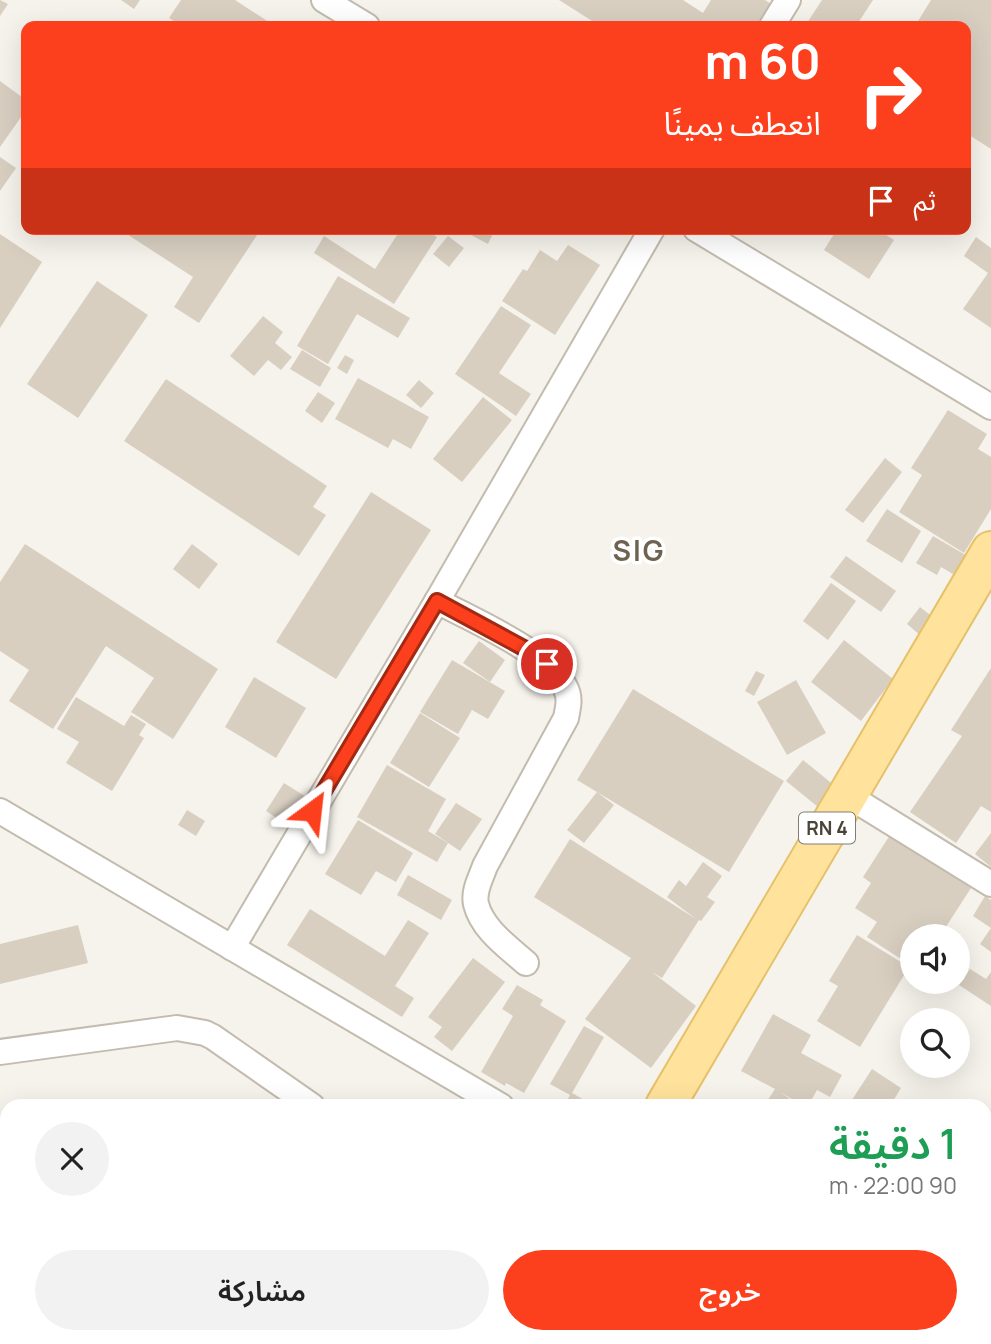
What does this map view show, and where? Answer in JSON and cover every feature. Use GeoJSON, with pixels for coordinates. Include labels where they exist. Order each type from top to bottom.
{"type":"FeatureCollection","features":[{"type":"Feature","properties":{"kind":"main road","name":"RN 4"},"geometry":{"type":"LineString","coordinates":[[669,1099],[991,551]]}},
{"type":"Feature","properties":{"kind":"street"},"geometry":{"type":"LineString","coordinates":[[324,0],[358,21]]}},
{"type":"Feature","properties":{"kind":"street"},"geometry":{"type":"LineString","coordinates":[[775,21],[788,0]]}},
{"type":"Feature","properties":{"kind":"street"},"geometry":{"type":"LineString","coordinates":[[232,948],[649,235]]}},
{"type":"Feature","properties":{"kind":"street"},"geometry":{"type":"LineString","coordinates":[[706,235],[991,407]]}},
{"type":"Feature","properties":{"kind":"street"},"geometry":{"type":"LineString","coordinates":[[437,601],[531,652],[547,664],[567,689],[569,703],[566,719],[485,866],[478,885],[476,902],[482,916],[492,932],[526,964]]}},
{"type":"Feature","properties":{"kind":"street"},"geometry":{"type":"LineString","coordinates":[[847,795],[991,884]]}},
{"type":"Feature","properties":{"kind":"street"},"geometry":{"type":"LineString","coordinates":[[0,811],[489,1099]]}},
{"type":"Feature","properties":{"kind":"street"},"geometry":{"type":"LineString","coordinates":[[0,1052],[177,1028],[192,1030],[213,1037],[302,1099]]}},
{"type":"Feature","properties":{"kind":"building"},"geometry":{"type":"Polygon","coordinates":[[[0,0],[8,4],[0,16],[0,0]]]}},
{"type":"Feature","properties":{"kind":"building"},"geometry":{"type":"Polygon","coordinates":[[[121,0],[140,0],[134,9],[121,0]]]}},
{"type":"Feature","properties":{"kind":"building"},"geometry":{"type":"Polygon","coordinates":[[[181,0],[235,0],[267,21],[174,21],[169,18],[181,0]]]}},
{"type":"Feature","properties":{"kind":"building"},"geometry":{"type":"Polygon","coordinates":[[[559,0],[683,0],[703,13],[711,0],[765,0],[782,11],[775,21],[592,21],[559,0]]]}},
{"type":"Feature","properties":{"kind":"building"},"geometry":{"type":"Polygon","coordinates":[[[822,0],[873,0],[859,21],[808,21],[822,0]]]}},
{"type":"Feature","properties":{"kind":"building"},"geometry":{"type":"Polygon","coordinates":[[[931,0],[991,0],[991,149],[971,136],[971,21],[918,21],[931,0]]]}},
{"type":"Feature","properties":{"kind":"building"},"geometry":{"type":"Polygon","coordinates":[[[0,81],[21,96],[21,117],[0,147],[0,81]]]}},
{"type":"Feature","properties":{"kind":"building"},"geometry":{"type":"Polygon","coordinates":[[[0,157],[16,168],[0,191],[0,157]]]}},
{"type":"Feature","properties":{"kind":"building"},"geometry":{"type":"Polygon","coordinates":[[[0,234],[42,262],[0,328],[0,234]]]}},
{"type":"Feature","properties":{"kind":"building"},"geometry":{"type":"Polygon","coordinates":[[[128,235],[257,235],[199,323],[174,307],[193,277],[128,235]]]}},
{"type":"Feature","properties":{"kind":"building"},"geometry":{"type":"Polygon","coordinates":[[[397,235],[437,237],[394,304],[314,253],[324,236],[375,269],[397,235]]]}},
{"type":"Feature","properties":{"kind":"building"},"geometry":{"type":"Polygon","coordinates":[[[471,235],[492,235],[488,244],[471,235]]]}},
{"type":"Feature","properties":{"kind":"building"},"geometry":{"type":"Polygon","coordinates":[[[833,235],[886,235],[894,240],[869,279],[824,250],[833,235]]]}},
{"type":"Feature","properties":{"kind":"building"},"geometry":{"type":"Polygon","coordinates":[[[448,236],[464,248],[449,267],[433,254],[448,236]]]}},
{"type":"Feature","properties":{"kind":"building"},"geometry":{"type":"Polygon","coordinates":[[[976,237],[991,248],[991,328],[963,309],[988,273],[964,256],[976,237]]]}},
{"type":"Feature","properties":{"kind":"building"},"geometry":{"type":"Polygon","coordinates":[[[568,245],[600,265],[555,335],[502,301],[523,269],[527,271],[540,250],[557,261],[568,245]]]}},
{"type":"Feature","properties":{"kind":"building"},"geometry":{"type":"Polygon","coordinates":[[[338,276],[410,318],[398,338],[357,314],[328,364],[297,346],[338,276]]]}},
{"type":"Feature","properties":{"kind":"building"},"geometry":{"type":"Polygon","coordinates":[[[97,281],[148,315],[78,418],[27,384],[97,281]]]}},
{"type":"Feature","properties":{"kind":"building"},"geometry":{"type":"Polygon","coordinates":[[[501,306],[531,325],[499,373],[531,394],[516,416],[455,374],[501,306]]]}},
{"type":"Feature","properties":{"kind":"building"},"geometry":{"type":"Polygon","coordinates":[[[263,316],[283,332],[275,343],[292,357],[281,370],[268,360],[254,376],[230,356],[263,316]]]}},
{"type":"Feature","properties":{"kind":"building"},"geometry":{"type":"Polygon","coordinates":[[[302,350],[331,368],[320,387],[290,369],[302,350]]]}},
{"type":"Feature","properties":{"kind":"building"},"geometry":{"type":"Polygon","coordinates":[[[345,355],[354,360],[347,374],[337,368],[345,355]]]}},
{"type":"Feature","properties":{"kind":"building"},"geometry":{"type":"Polygon","coordinates":[[[358,378],[429,417],[411,449],[393,439],[388,448],[335,419],[358,378]]]}},
{"type":"Feature","properties":{"kind":"building"},"geometry":{"type":"Polygon","coordinates":[[[166,379],[327,486],[313,507],[326,515],[299,556],[124,441],[166,379]]]}},
{"type":"Feature","properties":{"kind":"building"},"geometry":{"type":"Polygon","coordinates":[[[419,380],[434,393],[421,408],[406,395],[419,380]]]}},
{"type":"Feature","properties":{"kind":"building"},"geometry":{"type":"Polygon","coordinates":[[[318,392],[335,403],[322,423],[305,411],[318,392]]]}},
{"type":"Feature","properties":{"kind":"building"},"geometry":{"type":"Polygon","coordinates":[[[483,397],[512,420],[462,482],[433,459],[483,397]]]}},
{"type":"Feature","properties":{"kind":"building"},"geometry":{"type":"Polygon","coordinates":[[[948,410],[987,434],[978,449],[991,457],[991,509],[964,553],[899,512],[922,475],[911,468],[948,410]]]}},
{"type":"Feature","properties":{"kind":"building"},"geometry":{"type":"Polygon","coordinates":[[[885,458],[902,472],[863,523],[845,510],[885,458]]]}},
{"type":"Feature","properties":{"kind":"building"},"geometry":{"type":"Polygon","coordinates":[[[371,492],[431,530],[336,679],[276,642],[371,492]]]}},
{"type":"Feature","properties":{"kind":"building"},"geometry":{"type":"Polygon","coordinates":[[[887,509],[921,531],[902,563],[866,541],[887,509]]]}},
{"type":"Feature","properties":{"kind":"building"},"geometry":{"type":"Polygon","coordinates":[[[933,536],[969,557],[958,577],[941,567],[937,575],[916,563],[933,536]]]}},
{"type":"Feature","properties":{"kind":"building"},"geometry":{"type":"Polygon","coordinates":[[[25,544],[218,669],[173,739],[131,712],[154,678],[106,646],[53,729],[9,701],[29,670],[0,651],[0,582],[25,544]]]}},
{"type":"Feature","properties":{"kind":"building"},"geometry":{"type":"Polygon","coordinates":[[[192,544],[218,564],[199,589],[173,569],[192,544]]]}},
{"type":"Feature","properties":{"kind":"building"},"geometry":{"type":"Polygon","coordinates":[[[846,556],[896,591],[881,612],[830,577],[846,556]]]}},
{"type":"Feature","properties":{"kind":"building"},"geometry":{"type":"Polygon","coordinates":[[[831,583],[856,601],[828,640],[803,621],[831,583]]]}},
{"type":"Feature","properties":{"kind":"building"},"geometry":{"type":"Polygon","coordinates":[[[920,607],[934,618],[921,636],[907,624],[920,607]]]}},
{"type":"Feature","properties":{"kind":"building"},"geometry":{"type":"Polygon","coordinates":[[[844,640],[893,679],[861,721],[811,682],[844,640]]]}},
{"type":"Feature","properties":{"kind":"building"},"geometry":{"type":"Polygon","coordinates":[[[479,641],[505,660],[490,682],[463,663],[479,641]]]}},
{"type":"Feature","properties":{"kind":"building"},"geometry":{"type":"Polygon","coordinates":[[[452,660],[505,691],[488,719],[472,710],[458,734],[420,712],[452,660]]]}},
{"type":"Feature","properties":{"kind":"building"},"geometry":{"type":"Polygon","coordinates":[[[991,668],[991,812],[981,806],[956,843],[910,812],[962,736],[951,730],[991,668]]]}},
{"type":"Feature","properties":{"kind":"building"},"geometry":{"type":"Polygon","coordinates":[[[756,671],[765,675],[754,696],[745,691],[756,671]]]}},
{"type":"Feature","properties":{"kind":"building"},"geometry":{"type":"Polygon","coordinates":[[[254,677],[306,708],[276,758],[225,727],[254,677]]]}},
{"type":"Feature","properties":{"kind":"building"},"geometry":{"type":"Polygon","coordinates":[[[796,680],[826,733],[787,755],[757,702],[796,680]]]}},
{"type":"Feature","properties":{"kind":"building"},"geometry":{"type":"Polygon","coordinates":[[[633,689],[784,781],[729,872],[577,780],[633,689]]]}},
{"type":"Feature","properties":{"kind":"building"},"geometry":{"type":"Polygon","coordinates":[[[76,697],[124,726],[131,715],[146,724],[139,735],[144,738],[112,791],[66,763],[79,742],[57,729],[76,697]]]}},
{"type":"Feature","properties":{"kind":"building"},"geometry":{"type":"Polygon","coordinates":[[[420,713],[460,738],[429,787],[390,763],[420,713]]]}},
{"type":"Feature","properties":{"kind":"building"},"geometry":{"type":"Polygon","coordinates":[[[803,760],[835,786],[818,807],[786,781],[803,760]]]}},
{"type":"Feature","properties":{"kind":"building"},"geometry":{"type":"Polygon","coordinates":[[[387,765],[446,799],[428,831],[448,843],[437,862],[357,817],[387,765]]]}},
{"type":"Feature","properties":{"kind":"building"},"geometry":{"type":"Polygon","coordinates":[[[284,783],[311,800],[292,828],[266,811],[284,783]]]}},
{"type":"Feature","properties":{"kind":"building"},"geometry":{"type":"Polygon","coordinates":[[[597,792],[614,805],[584,843],[567,830],[597,792]]]}},
{"type":"Feature","properties":{"kind":"building"},"geometry":{"type":"Polygon","coordinates":[[[456,803],[482,819],[460,851],[435,834],[456,803]]]}},
{"type":"Feature","properties":{"kind":"building"},"geometry":{"type":"Polygon","coordinates":[[[187,810],[205,821],[196,836],[178,825],[187,810]]]}},
{"type":"Feature","properties":{"kind":"building"},"geometry":{"type":"Polygon","coordinates":[[[358,820],[413,853],[396,882],[376,871],[361,895],[325,874],[358,820]]]}},
{"type":"Feature","properties":{"kind":"building"},"geometry":{"type":"Polygon","coordinates":[[[991,833],[991,867],[975,854],[991,833]]]}},
{"type":"Feature","properties":{"kind":"building"},"geometry":{"type":"Polygon","coordinates":[[[890,835],[971,888],[948,924],[900,924],[900,958],[867,937],[877,922],[855,908],[871,883],[863,877],[890,835]]]}},
{"type":"Feature","properties":{"kind":"building"},"geometry":{"type":"Polygon","coordinates":[[[570,839],[696,919],[667,897],[679,880],[686,886],[703,862],[722,876],[707,897],[715,902],[701,921],[699,920],[662,978],[652,972],[696,1006],[651,1068],[585,1019],[631,958],[534,897],[570,839]]]}},
{"type":"Feature","properties":{"kind":"building"},"geometry":{"type":"Polygon","coordinates":[[[408,875],[452,900],[441,920],[397,895],[408,875]]]}},
{"type":"Feature","properties":{"kind":"building"},"geometry":{"type":"Polygon","coordinates":[[[985,896],[991,900],[991,928],[973,916],[985,896]]]}},
{"type":"Feature","properties":{"kind":"building"},"geometry":{"type":"Polygon","coordinates":[[[310,909],[385,956],[408,920],[429,933],[395,986],[414,998],[402,1017],[287,945],[310,909]]]}},
{"type":"Feature","properties":{"kind":"building"},"geometry":{"type":"Polygon","coordinates":[[[78,925],[88,963],[0,984],[0,944],[78,925]]]}},
{"type":"Feature","properties":{"kind":"building"},"geometry":{"type":"Polygon","coordinates":[[[991,928],[991,952],[980,944],[991,928]]]}},
{"type":"Feature","properties":{"kind":"building"},"geometry":{"type":"Polygon","coordinates":[[[857,935],[900,961],[900,982],[860,1047],[817,1021],[838,986],[829,981],[857,935]]]}},
{"type":"Feature","properties":{"kind":"building"},"geometry":{"type":"Polygon","coordinates":[[[473,958],[505,982],[452,1051],[434,1037],[442,1027],[428,1017],[473,958]]]}},
{"type":"Feature","properties":{"kind":"building"},"geometry":{"type":"Polygon","coordinates":[[[970,969],[986,979],[991,972],[991,1006],[970,992],[970,969]]]}},
{"type":"Feature","properties":{"kind":"building"},"geometry":{"type":"Polygon","coordinates":[[[517,985],[543,1000],[540,1005],[566,1021],[524,1093],[481,1072],[513,1016],[502,1009],[517,985]]]}},
{"type":"Feature","properties":{"kind":"building"},"geometry":{"type":"Polygon","coordinates":[[[773,1014],[811,1035],[801,1053],[842,1075],[830,1097],[817,1090],[812,1099],[792,1099],[780,1092],[790,1099],[769,1099],[775,1089],[741,1071],[773,1014]]]}},
{"type":"Feature","properties":{"kind":"building"},"geometry":{"type":"Polygon","coordinates":[[[584,1026],[604,1037],[572,1093],[583,1099],[568,1099],[570,1095],[550,1084],[584,1026]]]}},
{"type":"Feature","properties":{"kind":"building"},"geometry":{"type":"Polygon","coordinates":[[[872,1069],[901,1088],[894,1099],[853,1099],[872,1069]]]}},
{"type":"Feature","properties":{"kind":"district","name":"SIG"},"geometry":{"type":"Point","coordinates":[639,551]}},
{"type":"Feature","properties":{"kind":"route"},"geometry":{"type":"LineString","coordinates":[[312,811],[437,601],[531,652],[547,664]]}}]}
